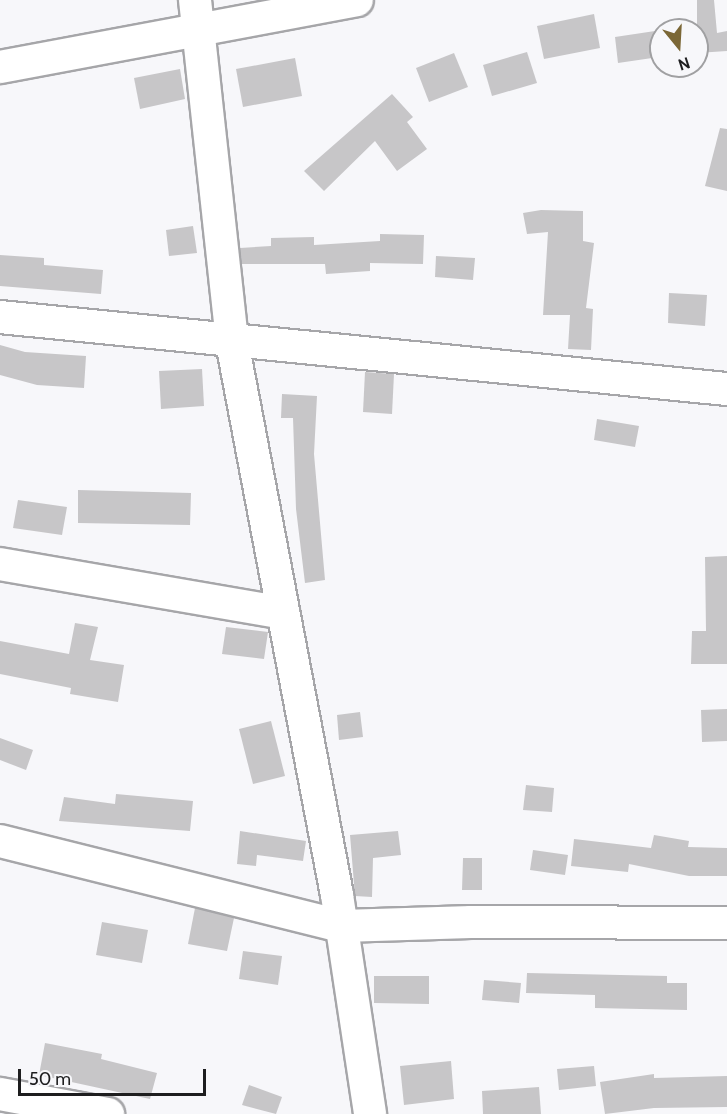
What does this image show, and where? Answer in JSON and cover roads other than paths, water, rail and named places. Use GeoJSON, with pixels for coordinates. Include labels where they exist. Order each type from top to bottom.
{"type":"FeatureCollection","features":[{"type":"Feature","properties":{"kind":"street"},"geometry":{"type":"LineString","coordinates":[[0,67],[197,14],[357,0]]}},
{"type":"Feature","properties":{"kind":"street"},"geometry":{"type":"LineString","coordinates":[[197,14],[232,342],[342,926],[370,1114]]}},
{"type":"Feature","properties":{"kind":"street"},"geometry":{"type":"LineString","coordinates":[[0,317],[232,342],[727,388]]}},
{"type":"Feature","properties":{"kind":"street"},"geometry":{"type":"LineString","coordinates":[[0,564],[283,613]]}},
{"type":"Feature","properties":{"kind":"street"},"geometry":{"type":"LineString","coordinates":[[0,841],[342,926],[471,922],[727,923]]}},
{"type":"Feature","properties":{"kind":"street"},"geometry":{"type":"LineString","coordinates":[[0,1094],[108,1114]]}}]}
